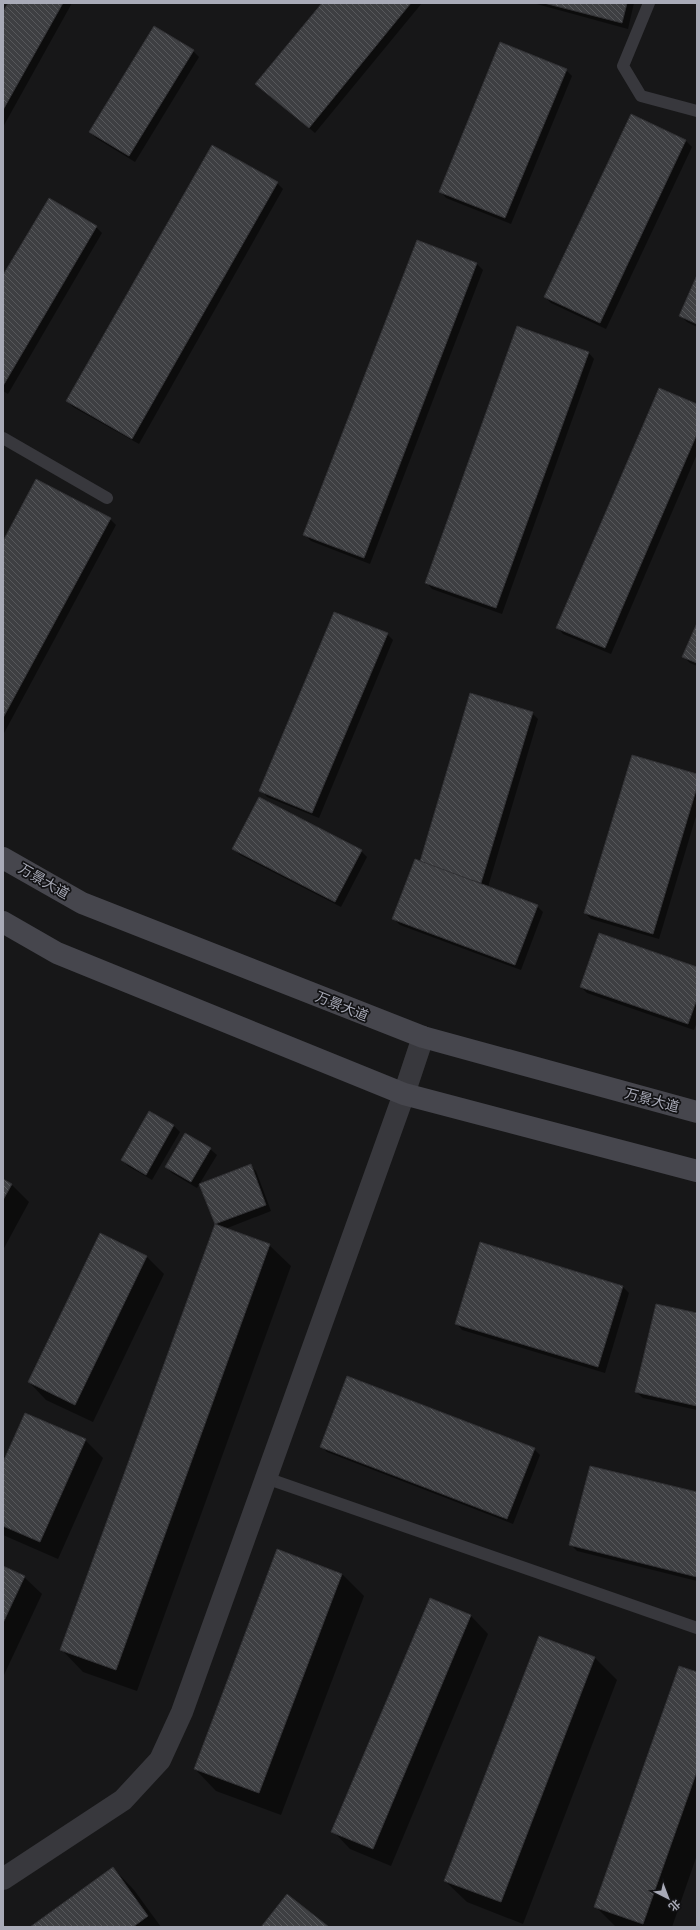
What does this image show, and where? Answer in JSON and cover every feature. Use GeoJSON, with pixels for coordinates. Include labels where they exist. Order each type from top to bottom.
{"type":"FeatureCollection","features":[{"type":"Feature","properties":{"kind":"main road","name":"万景大道"},"geometry":{"type":"LineString","coordinates":[[3,858],[82,903],[423,1037],[697,1112]]}},
{"type":"Feature","properties":{"kind":"main road"},"geometry":{"type":"LineString","coordinates":[[3,922],[57,953],[404,1094],[697,1171]]}},
{"type":"Feature","properties":{"kind":"street"},"geometry":{"type":"LineString","coordinates":[[3,1879],[123,1800],[160,1760],[182,1712],[404,1094],[423,1037]]}},
{"type":"Feature","properties":{"kind":"lane"},"geometry":{"type":"LineString","coordinates":[[649,3],[624,66],[642,96],[697,111]]}},
{"type":"Feature","properties":{"kind":"lane"},"geometry":{"type":"LineString","coordinates":[[3,438],[107,498]]}},
{"type":"Feature","properties":{"kind":"lane"},"geometry":{"type":"LineString","coordinates":[[266,1478],[697,1628]]}},
{"type":"Feature","properties":{"kind":"building"},"geometry":{"type":"Polygon","coordinates":[[[8,3],[63,3],[3,110],[3,12],[8,3]]]}},
{"type":"Feature","properties":{"kind":"building"},"geometry":{"type":"Polygon","coordinates":[[[322,3],[411,3],[309,128],[255,84],[322,3]]]}},
{"type":"Feature","properties":{"kind":"building"},"geometry":{"type":"Polygon","coordinates":[[[544,3],[627,3],[622,23],[544,3]]]}},
{"type":"Feature","properties":{"kind":"building"},"geometry":{"type":"Polygon","coordinates":[[[154,26],[194,50],[129,156],[89,132],[154,26]]]}},
{"type":"Feature","properties":{"kind":"building"},"geometry":{"type":"Polygon","coordinates":[[[500,42],[567,69],[505,218],[439,192],[500,42]]]}},
{"type":"Feature","properties":{"kind":"building"},"geometry":{"type":"Polygon","coordinates":[[[631,114],[686,140],[600,323],[544,297],[631,114]]]}},
{"type":"Feature","properties":{"kind":"building"},"geometry":{"type":"Polygon","coordinates":[[[212,145],[278,182],[132,439],[66,401],[212,145]]]}},
{"type":"Feature","properties":{"kind":"building"},"geometry":{"type":"Polygon","coordinates":[[[49,198],[97,226],[3,386],[3,275],[49,198]]]}},
{"type":"Feature","properties":{"kind":"building"},"geometry":{"type":"Polygon","coordinates":[[[417,240],[477,263],[364,558],[303,535],[417,240]]]}},
{"type":"Feature","properties":{"kind":"building"},"geometry":{"type":"Polygon","coordinates":[[[697,275],[697,324],[679,316],[697,275]]]}},
{"type":"Feature","properties":{"kind":"building"},"geometry":{"type":"Polygon","coordinates":[[[517,326],[589,352],[496,608],[425,583],[517,326]]]}},
{"type":"Feature","properties":{"kind":"building"},"geometry":{"type":"Polygon","coordinates":[[[659,388],[697,404],[697,434],[605,648],[556,628],[659,388]]]}},
{"type":"Feature","properties":{"kind":"building"},"geometry":{"type":"Polygon","coordinates":[[[36,479],[111,518],[3,718],[3,541],[36,479]]]}},
{"type":"Feature","properties":{"kind":"building"},"geometry":{"type":"Polygon","coordinates":[[[334,612],[388,633],[312,813],[259,791],[334,612]]]}},
{"type":"Feature","properties":{"kind":"building"},"geometry":{"type":"Polygon","coordinates":[[[697,623],[697,663],[682,657],[697,623]]]}},
{"type":"Feature","properties":{"kind":"building"},"geometry":{"type":"Polygon","coordinates":[[[470,693],[533,712],[481,883],[419,865],[470,693]]]}},
{"type":"Feature","properties":{"kind":"building"},"geometry":{"type":"Polygon","coordinates":[[[632,755],[697,774],[697,787],[653,934],[584,913],[632,755]]]}},
{"type":"Feature","properties":{"kind":"building"},"geometry":{"type":"Polygon","coordinates":[[[259,797],[362,850],[335,902],[232,849],[259,797]]]}},
{"type":"Feature","properties":{"kind":"building"},"geometry":{"type":"Polygon","coordinates":[[[415,859],[538,905],[515,965],[392,919],[415,859]]]}},
{"type":"Feature","properties":{"kind":"building"},"geometry":{"type":"Polygon","coordinates":[[[599,933],[697,967],[697,999],[688,1024],[580,987],[599,933]]]}},
{"type":"Feature","properties":{"kind":"building"},"geometry":{"type":"Polygon","coordinates":[[[149,1111],[174,1125],[146,1175],[121,1160],[149,1111]]]}},
{"type":"Feature","properties":{"kind":"building"},"geometry":{"type":"Polygon","coordinates":[[[185,1133],[211,1148],[191,1182],[165,1167],[185,1133]]]}},
{"type":"Feature","properties":{"kind":"building"},"geometry":{"type":"Polygon","coordinates":[[[251,1164],[266,1205],[215,1224],[199,1184],[251,1164]]]}},
{"type":"Feature","properties":{"kind":"building"},"geometry":{"type":"Polygon","coordinates":[[[3,1179],[12,1184],[3,1200],[3,1179]]]}},
{"type":"Feature","properties":{"kind":"building"},"geometry":{"type":"Polygon","coordinates":[[[215,1224],[270,1244],[116,1670],[60,1650],[215,1224]]]}},
{"type":"Feature","properties":{"kind":"building"},"geometry":{"type":"Polygon","coordinates":[[[100,1233],[147,1256],[75,1405],[28,1382],[100,1233]]]}},
{"type":"Feature","properties":{"kind":"building"},"geometry":{"type":"Polygon","coordinates":[[[480,1242],[623,1286],[598,1367],[455,1324],[480,1242]]]}},
{"type":"Feature","properties":{"kind":"building"},"geometry":{"type":"Polygon","coordinates":[[[656,1304],[697,1313],[697,1406],[635,1392],[656,1304]]]}},
{"type":"Feature","properties":{"kind":"building"},"geometry":{"type":"Polygon","coordinates":[[[347,1376],[535,1448],[507,1519],[320,1447],[347,1376]]]}},
{"type":"Feature","properties":{"kind":"building"},"geometry":{"type":"Polygon","coordinates":[[[25,1413],[86,1439],[40,1542],[3,1526],[3,1462],[25,1413]]]}},
{"type":"Feature","properties":{"kind":"building"},"geometry":{"type":"Polygon","coordinates":[[[590,1466],[697,1492],[697,1577],[569,1545],[590,1466]]]}},
{"type":"Feature","properties":{"kind":"building"},"geometry":{"type":"Polygon","coordinates":[[[277,1549],[342,1574],[259,1793],[194,1769],[277,1549]]]}},
{"type":"Feature","properties":{"kind":"building"},"geometry":{"type":"Polygon","coordinates":[[[3,1566],[25,1576],[3,1623],[3,1566]]]}},
{"type":"Feature","properties":{"kind":"building"},"geometry":{"type":"Polygon","coordinates":[[[430,1598],[471,1615],[373,1849],[331,1832],[430,1598]]]}},
{"type":"Feature","properties":{"kind":"building"},"geometry":{"type":"Polygon","coordinates":[[[539,1636],[595,1657],[501,1902],[444,1881],[539,1636]]]}},
{"type":"Feature","properties":{"kind":"building"},"geometry":{"type":"Polygon","coordinates":[[[679,1666],[697,1672],[697,1771],[643,1924],[594,1907],[679,1666]]]}},
{"type":"Feature","properties":{"kind":"building"},"geometry":{"type":"Polygon","coordinates":[[[113,1867],[148,1916],[133,1927],[30,1927],[113,1867]]]}},
{"type":"Feature","properties":{"kind":"building"},"geometry":{"type":"Polygon","coordinates":[[[287,1894],[329,1927],[261,1927],[287,1894]]]}}]}
